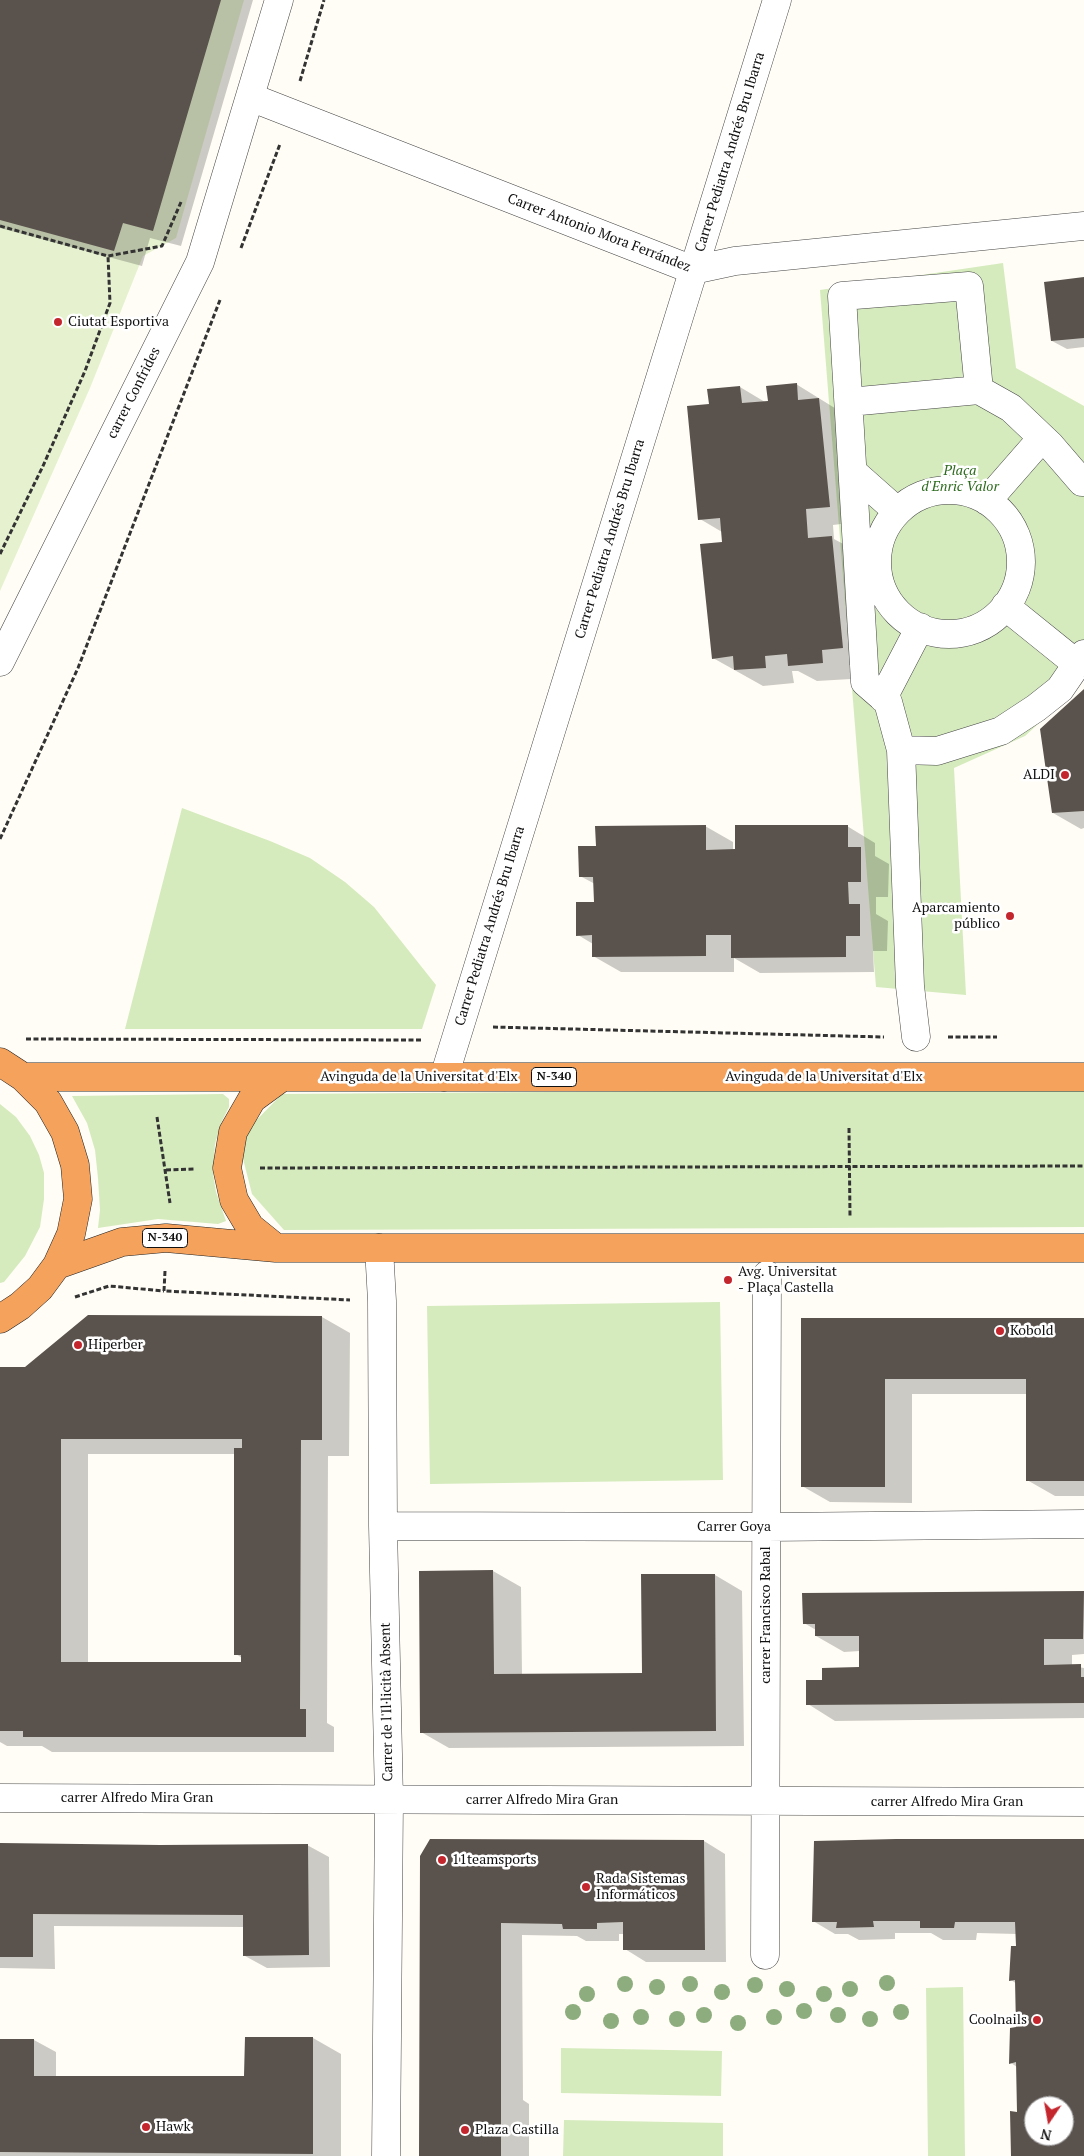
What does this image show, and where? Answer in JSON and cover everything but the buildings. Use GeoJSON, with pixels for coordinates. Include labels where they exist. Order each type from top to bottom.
{"type":"FeatureCollection","features":[{"type":"Feature","properties":{"kind":"highway"},"geometry":{"type":"LineString","coordinates":[[0,1062],[23,1077],[48,1102],[65,1132],[75,1165],[78,1199],[72,1234],[57,1265],[40,1288],[20,1306],[0,1318]]}},
{"type":"Feature","properties":{"kind":"highway","name":"Avinguda de la Universitat d'Elx"},"geometry":{"type":"LineString","coordinates":[[23,1077],[1084,1077]]}},
{"type":"Feature","properties":{"kind":"highway"},"geometry":{"type":"LineString","coordinates":[[276,1248],[250,1227],[234,1200],[227,1168],[232,1132],[252,1099],[282,1077]]}},
{"type":"Feature","properties":{"kind":"highway","name":"N-340"},"geometry":{"type":"LineString","coordinates":[[57,1265],[122,1242],[166,1238],[276,1248],[1084,1248]]}},
{"type":"Feature","properties":{"kind":"street","name":"carrer Confrides"},"geometry":{"type":"LineString","coordinates":[[0,662],[13,632],[200,262],[279,0]]}},
{"type":"Feature","properties":{"kind":"street","name":"Carrer Pediatra Andrés Bru Ibarra"},"geometry":{"type":"LineString","coordinates":[[444,1077],[777,0]]}},
{"type":"Feature","properties":{"kind":"street","name":"Carrer Antonio Mora Ferrández"},"geometry":{"type":"LineString","coordinates":[[250,97],[693,270],[735,261],[1084,226]]}},
{"type":"Feature","properties":{"kind":"street"},"geometry":{"type":"LineString","coordinates":[[916,1037],[910,986],[901,750],[888,702],[866,682],[842,296],[969,286],[979,390]]}},
{"type":"Feature","properties":{"kind":"street"},"geometry":{"type":"LineString","coordinates":[[849,402],[979,390],[1011,408],[1042,438],[1083,487]]}},
{"type":"Feature","properties":{"kind":"street"},"geometry":{"type":"LineString","coordinates":[[986,501],[1042,438]]}},
{"type":"Feature","properties":{"kind":"street"},"geometry":{"type":"LineString","coordinates":[[853,472],[897,511]]}},
{"type":"Feature","properties":{"kind":"street"},"geometry":{"type":"LineString","coordinates":[[954,490],[977,496],[986,501],[997,508],[1012,527],[1020,549],[1021,573],[1013,596],[998,615],[979,628],[955,634],[931,632],[909,622],[892,607],[880,586],[876,563],[880,539],[890,518],[908,501],[930,492],[954,490]]}},
{"type":"Feature","properties":{"kind":"street"},"geometry":{"type":"LineString","coordinates":[[901,750],[937,751],[1001,731],[1036,708],[1060,689],[1081,659],[1005,606]]}},
{"type":"Feature","properties":{"kind":"street"},"geometry":{"type":"LineString","coordinates":[[883,698],[920,627]]}},
{"type":"Feature","properties":{"kind":"street","name":"Carrer de l'Il·licità Absent"},"geometry":{"type":"LineString","coordinates":[[379,1248],[382,1300],[383,1526],[389,1800],[386,2156]]}},
{"type":"Feature","properties":{"kind":"street","name":"carrer Francisco Rabal"},"geometry":{"type":"LineString","coordinates":[[765,1955],[767,1275]]}},
{"type":"Feature","properties":{"kind":"street","name":"Carrer Goya"},"geometry":{"type":"LineString","coordinates":[[383,1526],[766,1527],[1084,1524]]}},
{"type":"Feature","properties":{"kind":"street","name":"carrer Alfredo Mira Gran"},"geometry":{"type":"LineString","coordinates":[[0,1798],[1084,1802]]}},
{"type":"Feature","properties":{"kind":"path"},"geometry":{"type":"LineString","coordinates":[[241,248],[266,185],[324,0]]}},
{"type":"Feature","properties":{"kind":"path"},"geometry":{"type":"LineString","coordinates":[[0,226],[108,256],[162,246],[184,197]]}},
{"type":"Feature","properties":{"kind":"path"},"geometry":{"type":"LineString","coordinates":[[0,554],[43,466],[85,371],[110,303],[108,256]]}},
{"type":"Feature","properties":{"kind":"path"},"geometry":{"type":"LineString","coordinates":[[0,839],[78,668],[223,294]]}},
{"type":"Feature","properties":{"kind":"path"},"geometry":{"type":"LineString","coordinates":[[485,1027],[886,1037]]}},
{"type":"Feature","properties":{"kind":"path"},"geometry":{"type":"LineString","coordinates":[[22,1039],[426,1040]]}},
{"type":"Feature","properties":{"kind":"path"},"geometry":{"type":"LineString","coordinates":[[157,1118],[170,1203]]}},
{"type":"Feature","properties":{"kind":"path"},"geometry":{"type":"LineString","coordinates":[[849,1128],[850,1220]]}},
{"type":"Feature","properties":{"kind":"path"},"geometry":{"type":"LineString","coordinates":[[255,1168],[1084,1166]]}},
{"type":"Feature","properties":{"kind":"path"},"geometry":{"type":"LineString","coordinates":[[166,1170],[199,1169]]}},
{"type":"Feature","properties":{"kind":"path"},"geometry":{"type":"LineString","coordinates":[[164,1291],[165,1266]]}},
{"type":"Feature","properties":{"kind":"path"},"geometry":{"type":"LineString","coordinates":[[66,1300],[109,1286],[164,1291],[351,1300]]}},
{"type":"Feature","properties":{"kind":"green space","name":"Ciutat Esportiva"},"geometry":{"type":"Polygon","coordinates":[[[0,0],[244,0],[176,238],[143,256],[90,388],[0,591],[0,0]]]}},
{"type":"Feature","properties":{"kind":"green space","name":"Plaça d'Enric Valor"},"geometry":{"type":"Polygon","coordinates":[[[1003,263],[1016,368],[1084,406],[1084,674],[1076,689],[1025,736],[954,768],[966,995],[876,987],[820,290],[1003,263]]]}},
{"type":"Feature","properties":{"kind":"green space"},"geometry":{"type":"Polygon","coordinates":[[[182,808],[310,858],[345,882],[374,907],[436,985],[422,1029],[125,1029],[182,808]]]}},
{"type":"Feature","properties":{"kind":"green space"},"geometry":{"type":"Polygon","coordinates":[[[1084,1088],[1084,1227],[284,1230],[252,1194],[238,1139],[282,1094],[1084,1088]]]}},
{"type":"Feature","properties":{"kind":"green space"},"geometry":{"type":"Polygon","coordinates":[[[223,1094],[229,1099],[229,1107],[221,1123],[215,1144],[213,1174],[216,1192],[226,1221],[218,1224],[158,1219],[98,1228],[100,1210],[95,1150],[87,1123],[72,1096],[223,1094]]]}},
{"type":"Feature","properties":{"kind":"green space"},"geometry":{"type":"Polygon","coordinates":[[[0,1104],[16,1117],[30,1136],[39,1155],[44,1173],[44,1199],[40,1227],[25,1256],[4,1282],[0,1283],[0,1104]]]}},
{"type":"Feature","properties":{"kind":"green space"},"geometry":{"type":"Polygon","coordinates":[[[720,1302],[723,1480],[430,1484],[427,1306],[720,1302]]]}},
{"type":"Feature","properties":{"kind":"green space"},"geometry":{"type":"Polygon","coordinates":[[[963,1987],[965,2156],[928,2156],[926,1988],[963,1987]]]}},
{"type":"Feature","properties":{"kind":"green space"},"geometry":{"type":"Polygon","coordinates":[[[561,2048],[722,2051],[721,2096],[561,2093],[561,2048]]]}},
{"type":"Feature","properties":{"kind":"green space"},"geometry":{"type":"Polygon","coordinates":[[[564,2120],[723,2123],[723,2156],[563,2156],[564,2120]]]}},
{"type":"Feature","properties":{"kind":"place","name":"Ciutat Esportiva"},"geometry":{"type":"Point","coordinates":[58,322]}},
{"type":"Feature","properties":{"kind":"place","name":"ALDI"},"geometry":{"type":"Point","coordinates":[1065,775]}},
{"type":"Feature","properties":{"kind":"place","name":"Aparcamiento público"},"geometry":{"type":"Point","coordinates":[1010,916]}},
{"type":"Feature","properties":{"kind":"place","name":"Avg. Universitat - Plaça Castella"},"geometry":{"type":"Point","coordinates":[728,1280]}},
{"type":"Feature","properties":{"kind":"place","name":"Kobold"},"geometry":{"type":"Point","coordinates":[1000,1331]}},
{"type":"Feature","properties":{"kind":"place","name":"Hiperber"},"geometry":{"type":"Point","coordinates":[78,1345]}},
{"type":"Feature","properties":{"kind":"place","name":"11teamsports"},"geometry":{"type":"Point","coordinates":[442,1860]}},
{"type":"Feature","properties":{"kind":"place","name":"Rada Sistemas Informáticos"},"geometry":{"type":"Point","coordinates":[586,1887]}},
{"type":"Feature","properties":{"kind":"place","name":"Coolnails"},"geometry":{"type":"Point","coordinates":[1037,2020]}},
{"type":"Feature","properties":{"kind":"place","name":"Hawk"},"geometry":{"type":"Point","coordinates":[146,2127]}},
{"type":"Feature","properties":{"kind":"place","name":"Plaza Castilla"},"geometry":{"type":"Point","coordinates":[465,2130]}}]}
